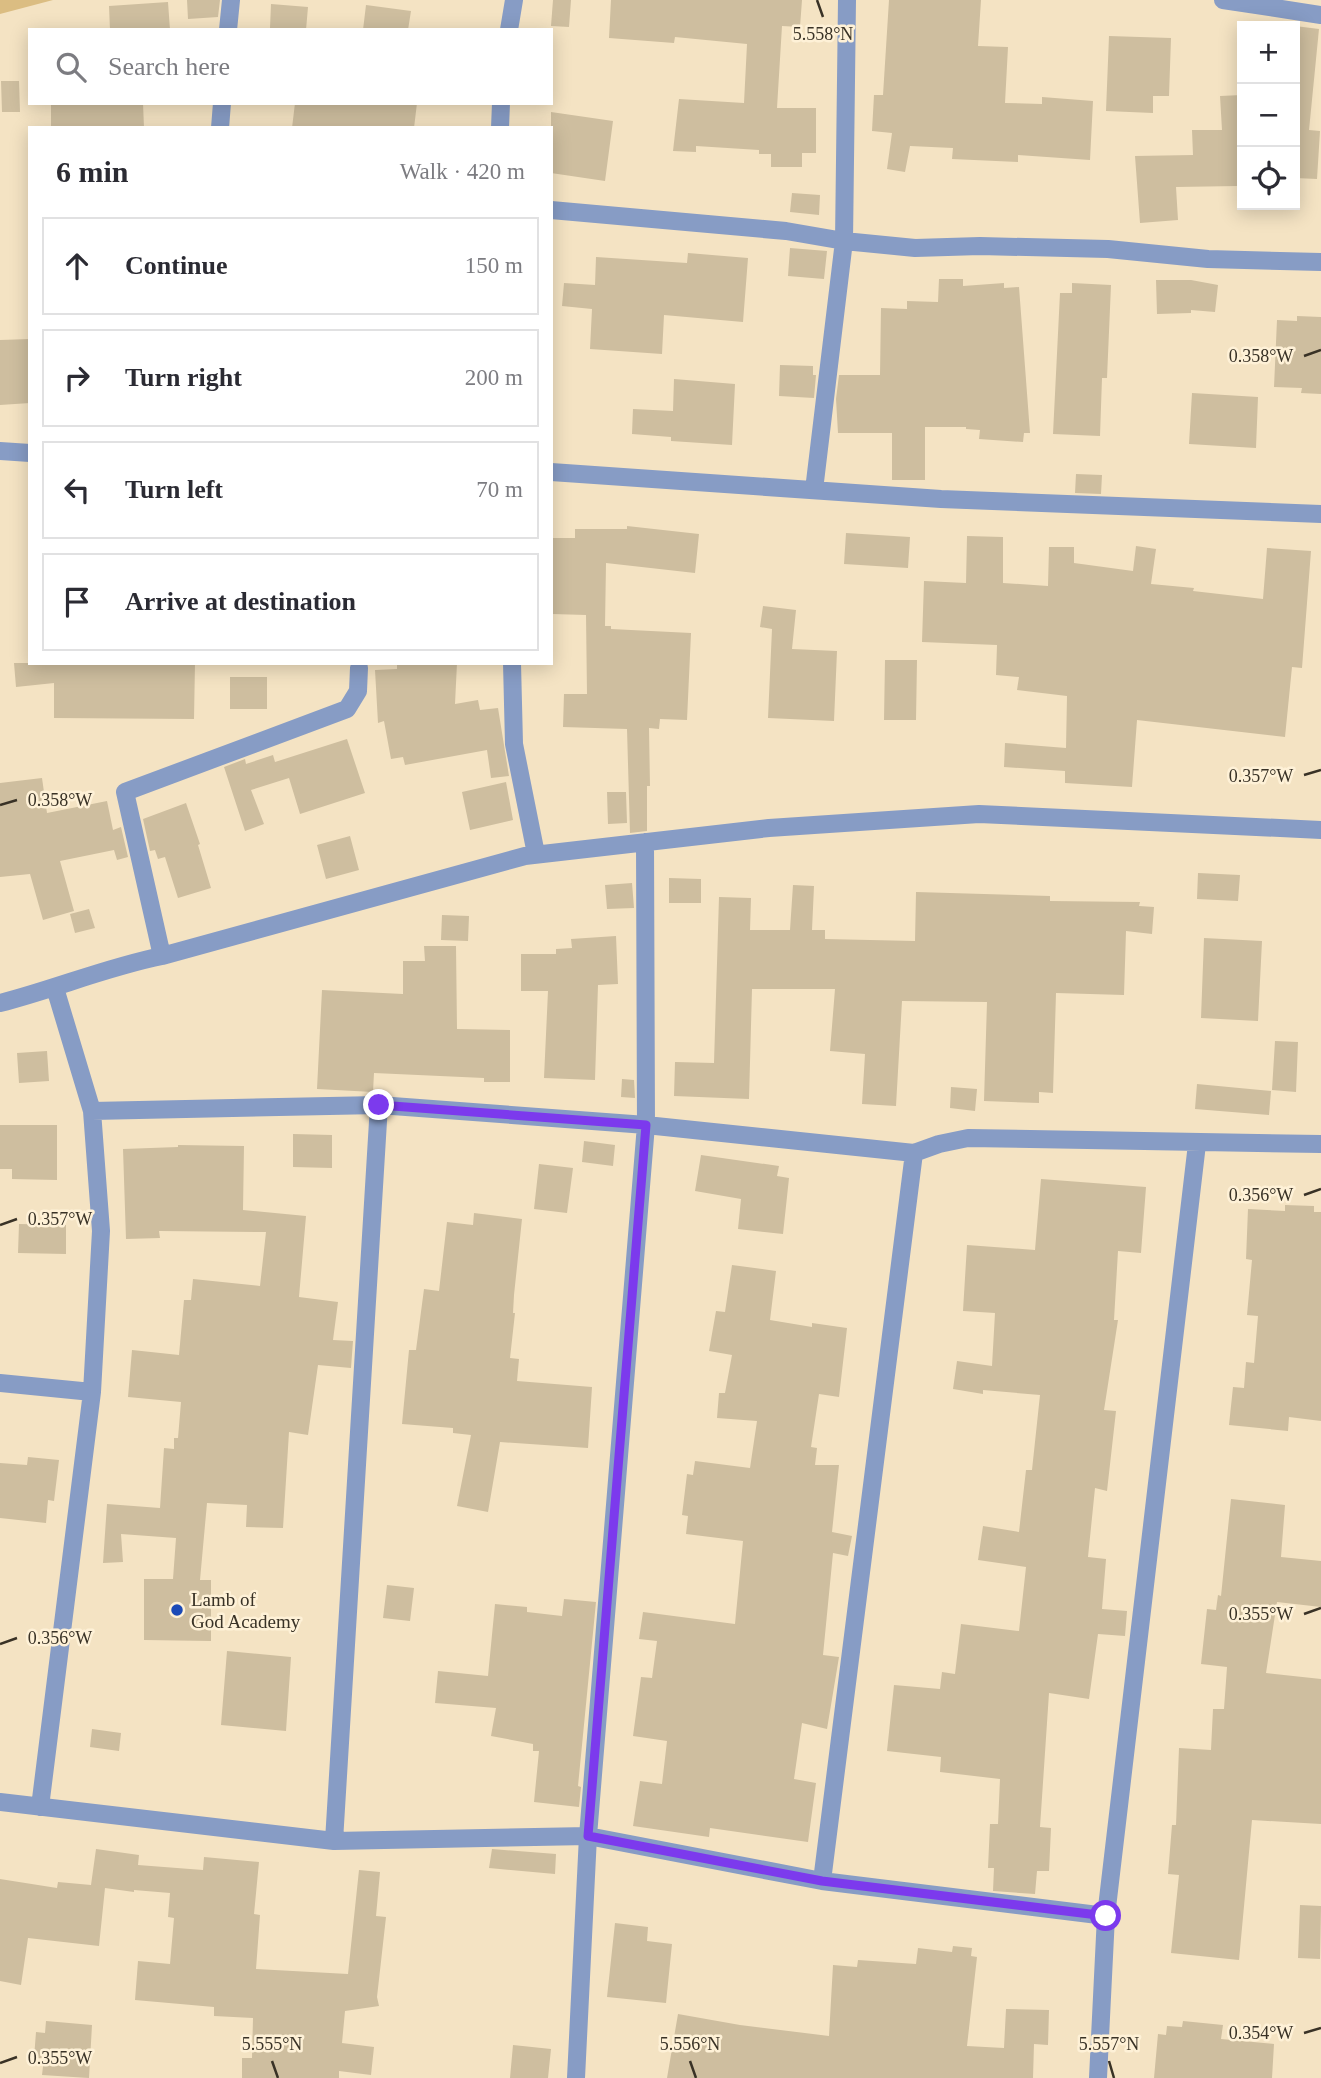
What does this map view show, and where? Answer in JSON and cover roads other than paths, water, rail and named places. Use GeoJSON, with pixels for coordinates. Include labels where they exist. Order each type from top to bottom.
{"type":"FeatureCollection","features":[{"type":"Feature","properties":{"kind":"street"},"geometry":{"type":"LineString","coordinates":[[228,28],[231,0]]}},
{"type":"Feature","properties":{"kind":"street"},"geometry":{"type":"LineString","coordinates":[[509,28],[514,0]]}},
{"type":"Feature","properties":{"kind":"street"},"geometry":{"type":"LineString","coordinates":[[814,490],[844,241],[847,0]]}},
{"type":"Feature","properties":{"kind":"street"},"geometry":{"type":"LineString","coordinates":[[1223,0],[1321,15]]}},
{"type":"Feature","properties":{"kind":"street"},"geometry":{"type":"LineString","coordinates":[[220,126],[222,105]]}},
{"type":"Feature","properties":{"kind":"street"},"geometry":{"type":"LineString","coordinates":[[500,126],[501,105]]}},
{"type":"Feature","properties":{"kind":"street"},"geometry":{"type":"LineString","coordinates":[[553,210],[786,230],[844,241],[915,248],[980,246],[1108,249],[1208,259],[1321,262]]}},
{"type":"Feature","properties":{"kind":"street"},"geometry":{"type":"LineString","coordinates":[[0,451],[28,453]]}},
{"type":"Feature","properties":{"kind":"street"},"geometry":{"type":"LineString","coordinates":[[553,472],[941,499],[1321,514]]}},
{"type":"Feature","properties":{"kind":"street"},"geometry":{"type":"LineString","coordinates":[[512,665],[514,744],[536,854]]}},
{"type":"Feature","properties":{"kind":"street"},"geometry":{"type":"LineString","coordinates":[[162,956],[125,792],[347,709],[358,691],[359,668]]}},
{"type":"Feature","properties":{"kind":"street"},"geometry":{"type":"LineString","coordinates":[[0,1003],[55,988],[127,963],[162,956],[536,854],[769,828],[979,814],[1321,830]]}},
{"type":"Feature","properties":{"kind":"street"},"geometry":{"type":"LineString","coordinates":[[576,2078],[588,1836],[646,1125],[645,842]]}},
{"type":"Feature","properties":{"kind":"street"},"geometry":{"type":"LineString","coordinates":[[40,1807],[93,1392],[102,1231],[92,1111],[55,988]]}},
{"type":"Feature","properties":{"kind":"street"},"geometry":{"type":"LineString","coordinates":[[334,1841],[379,1105]]}},
{"type":"Feature","properties":{"kind":"street"},"geometry":{"type":"LineString","coordinates":[[92,1111],[379,1105],[646,1125],[914,1153],[939,1143],[968,1138],[1321,1144]]}},
{"type":"Feature","properties":{"kind":"street"},"geometry":{"type":"LineString","coordinates":[[1098,2078],[1106,1916],[1197,1143]]}},
{"type":"Feature","properties":{"kind":"street"},"geometry":{"type":"LineString","coordinates":[[822,1881],[914,1153]]}},
{"type":"Feature","properties":{"kind":"street"},"geometry":{"type":"LineString","coordinates":[[0,1383],[93,1392]]}},
{"type":"Feature","properties":{"kind":"street"},"geometry":{"type":"LineString","coordinates":[[0,1802],[334,1841],[588,1836],[822,1881],[1106,1916]]}},
{"type":"Feature","properties":{"kind":"place","name":"Lamb of God Academy"},"geometry":{"type":"Point","coordinates":[177,1610]}}]}
